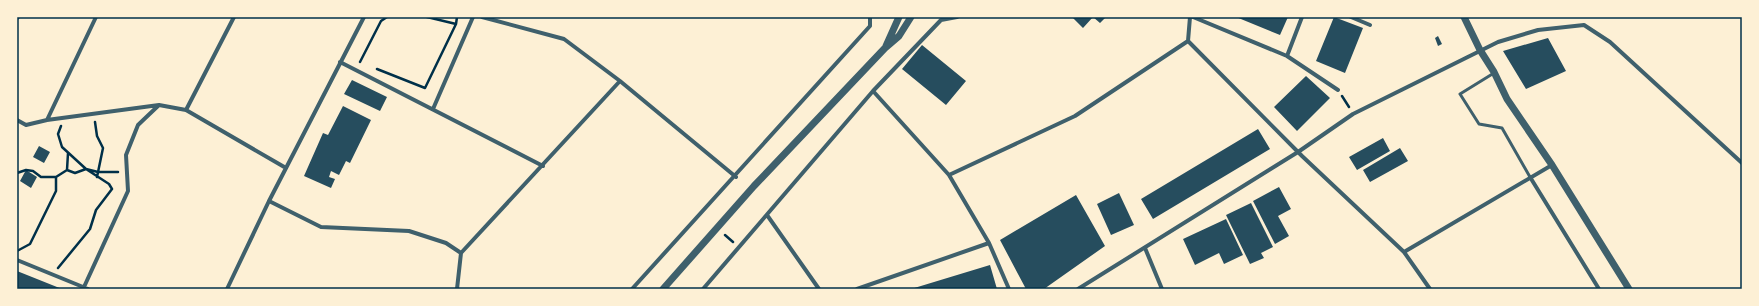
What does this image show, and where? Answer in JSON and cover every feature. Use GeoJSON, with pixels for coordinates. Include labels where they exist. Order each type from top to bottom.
{"type":"FeatureCollection","features":[{"type":"Feature","properties":{"kind":"street"},"geometry":{"type":"LineString","coordinates":[[47,120],[96,17]]}},
{"type":"Feature","properties":{"kind":"street"},"geometry":{"type":"LineString","coordinates":[[186,110],[234,17]]}},
{"type":"Feature","properties":{"kind":"street"},"geometry":{"type":"LineString","coordinates":[[227,289],[269,201],[364,17]]}},
{"type":"Feature","properties":{"kind":"street"},"geometry":{"type":"LineString","coordinates":[[433,109],[473,17]]}},
{"type":"Feature","properties":{"kind":"street"},"geometry":{"type":"LineString","coordinates":[[482,17],[564,39],[620,81],[736,177]]}},
{"type":"Feature","properties":{"kind":"street"},"geometry":{"type":"LineString","coordinates":[[632,289],[736,177],[870,26],[870,17]]}},
{"type":"Feature","properties":{"kind":"street"},"geometry":{"type":"LineString","coordinates":[[885,48],[899,17]]}},
{"type":"Feature","properties":{"kind":"street"},"geometry":{"type":"LineString","coordinates":[[662,289],[754,186],[885,48],[899,36],[911,17]]}},
{"type":"Feature","properties":{"kind":"street"},"geometry":{"type":"LineString","coordinates":[[703,289],[740,248],[873,91],[940,20],[957,17]]}},
{"type":"Feature","properties":{"kind":"street"},"geometry":{"type":"LineString","coordinates":[[949,174],[1075,116],[1188,42],[1192,17],[1287,56],[1338,90]]}},
{"type":"Feature","properties":{"kind":"street"},"geometry":{"type":"LineString","coordinates":[[1287,56],[1302,17]]}},
{"type":"Feature","properties":{"kind":"street"},"geometry":{"type":"LineString","coordinates":[[1351,17],[1370,25]]}},
{"type":"Feature","properties":{"kind":"street"},"geometry":{"type":"LineString","coordinates":[[1464,18],[1507,99],[1552,165],[1629,289]]}},
{"type":"Feature","properties":{"kind":"street"},"geometry":{"type":"LineString","coordinates":[[1078,289],[1298,152],[1353,114],[1480,50],[1498,42],[1538,30],[1584,25],[1610,42],[1742,163]]}},
{"type":"Feature","properties":{"kind":"street"},"geometry":{"type":"LineString","coordinates":[[1188,42],[1298,152],[1404,252],[1430,289]]}},
{"type":"Feature","properties":{"kind":"street"},"geometry":{"type":"LineString","coordinates":[[340,62],[543,166]]}},
{"type":"Feature","properties":{"kind":"street"},"geometry":{"type":"LineString","coordinates":[[457,289],[461,253],[620,81]]}},
{"type":"Feature","properties":{"kind":"street"},"geometry":{"type":"LineString","coordinates":[[873,91],[949,174],[989,243],[1009,289]]}},
{"type":"Feature","properties":{"kind":"street"},"geometry":{"type":"LineString","coordinates":[[17,120],[26,125],[47,120],[159,105],[186,110],[286,168]]}},
{"type":"Feature","properties":{"kind":"street"},"geometry":{"type":"LineString","coordinates":[[17,260],[86,288],[128,191],[126,155],[138,125],[159,105]]}},
{"type":"Feature","properties":{"kind":"street"},"geometry":{"type":"LineString","coordinates":[[1404,252],[1552,165]]}},
{"type":"Feature","properties":{"kind":"street"},"geometry":{"type":"LineString","coordinates":[[1530,178],[1599,289]]}},
{"type":"Feature","properties":{"kind":"street"},"geometry":{"type":"LineString","coordinates":[[269,201],[322,227],[409,230],[446,243],[461,253]]}},
{"type":"Feature","properties":{"kind":"street"},"geometry":{"type":"LineString","coordinates":[[767,215],[819,289]]}},
{"type":"Feature","properties":{"kind":"street"},"geometry":{"type":"LineString","coordinates":[[858,289],[989,243]]}},
{"type":"Feature","properties":{"kind":"street"},"geometry":{"type":"LineString","coordinates":[[1145,248],[1162,289]]}},
{"type":"Feature","properties":{"kind":"lane"},"geometry":{"type":"LineString","coordinates":[[1494,72],[1460,94],[1479,124],[1502,128],[1530,178]]}},
{"type":"Feature","properties":{"kind":"path"},"geometry":{"type":"LineString","coordinates":[[367,65],[360,62],[380,21],[387,17]]}},
{"type":"Feature","properties":{"kind":"path"},"geometry":{"type":"LineString","coordinates":[[427,17],[456,24]]}},
{"type":"Feature","properties":{"kind":"path"},"geometry":{"type":"LineString","coordinates":[[374,68],[425,88],[456,24],[457,17]]}},
{"type":"Feature","properties":{"kind":"path"},"geometry":{"type":"LineString","coordinates":[[1338,90],[1353,114]]}},
{"type":"Feature","properties":{"kind":"path"},"geometry":{"type":"LineString","coordinates":[[94,113],[97,136],[104,148],[97,177]]}},
{"type":"Feature","properties":{"kind":"path"},"geometry":{"type":"LineString","coordinates":[[53,275],[90,229],[96,210],[112,189],[109,184],[86,169],[62,147],[58,134],[63,118]]}},
{"type":"Feature","properties":{"kind":"path"},"geometry":{"type":"LineString","coordinates":[[67,170],[68,153]]}},
{"type":"Feature","properties":{"kind":"path"},"geometry":{"type":"LineString","coordinates":[[67,170],[75,173],[86,169],[98,172],[127,172]]}},
{"type":"Feature","properties":{"kind":"path"},"geometry":{"type":"LineString","coordinates":[[17,173],[26,170],[33,171],[41,177],[56,177],[67,170]]}},
{"type":"Feature","properties":{"kind":"path"},"geometry":{"type":"LineString","coordinates":[[17,252],[30,244],[56,191],[56,177]]}},
{"type":"Feature","properties":{"kind":"path"},"geometry":{"type":"LineString","coordinates":[[717,228],[740,248]]}},
{"type":"Feature","properties":{"kind":"building"},"geometry":{"type":"Polygon","coordinates":[[[1072,17],[1093,17],[1083,28],[1072,17]]]}},
{"type":"Feature","properties":{"kind":"building"},"geometry":{"type":"Polygon","coordinates":[[[1093,17],[1106,17],[1100,23],[1093,17]]]}},
{"type":"Feature","properties":{"kind":"building"},"geometry":{"type":"Polygon","coordinates":[[[1236,17],[1288,17],[1280,35],[1236,17]]]}},
{"type":"Feature","properties":{"kind":"building"},"geometry":{"type":"Polygon","coordinates":[[[1334,17],[1363,28],[1345,73],[1316,61],[1334,17]]]}},
{"type":"Feature","properties":{"kind":"building"},"geometry":{"type":"Polygon","coordinates":[[[1438,36],[1442,44],[1438,46],[1435,38],[1438,36]]]}},
{"type":"Feature","properties":{"kind":"building"},"geometry":{"type":"Polygon","coordinates":[[[1548,38],[1566,71],[1526,89],[1503,51],[1548,38]]]}},
{"type":"Feature","properties":{"kind":"building"},"geometry":{"type":"Polygon","coordinates":[[[922,45],[966,81],[946,105],[902,69],[922,45]]]}},
{"type":"Feature","properties":{"kind":"building"},"geometry":{"type":"Polygon","coordinates":[[[1306,76],[1330,98],[1297,131],[1274,107],[1306,76]]]}},
{"type":"Feature","properties":{"kind":"building"},"geometry":{"type":"Polygon","coordinates":[[[352,80],[387,97],[380,111],[344,94],[352,80]]]}},
{"type":"Feature","properties":{"kind":"building"},"geometry":{"type":"Polygon","coordinates":[[[343,106],[371,120],[350,163],[346,161],[339,175],[331,171],[329,177],[335,179],[331,188],[304,176],[323,133],[328,135],[343,106]]]}},
{"type":"Feature","properties":{"kind":"building"},"geometry":{"type":"Polygon","coordinates":[[[1258,129],[1270,149],[1153,219],[1141,199],[1258,129]]]}},
{"type":"Feature","properties":{"kind":"building"},"geometry":{"type":"Polygon","coordinates":[[[1383,138],[1390,151],[1357,170],[1349,157],[1383,138]]]}},
{"type":"Feature","properties":{"kind":"building"},"geometry":{"type":"Polygon","coordinates":[[[39,146],[50,152],[44,163],[33,157],[39,146]]]}},
{"type":"Feature","properties":{"kind":"building"},"geometry":{"type":"Polygon","coordinates":[[[1400,148],[1408,161],[1370,182],[1363,170],[1400,148]]]}},
{"type":"Feature","properties":{"kind":"building"},"geometry":{"type":"Polygon","coordinates":[[[26,170],[37,177],[31,188],[20,181],[26,170]]]}},
{"type":"Feature","properties":{"kind":"building"},"geometry":{"type":"Polygon","coordinates":[[[1279,187],[1291,209],[1278,216],[1289,236],[1275,244],[1253,201],[1279,187]]]}},
{"type":"Feature","properties":{"kind":"building"},"geometry":{"type":"Polygon","coordinates":[[[1119,193],[1134,225],[1111,235],[1097,204],[1119,193]]]}},
{"type":"Feature","properties":{"kind":"building"},"geometry":{"type":"Polygon","coordinates":[[[1076,195],[1105,246],[1044,289],[1026,289],[1000,240],[1076,195]]]}},
{"type":"Feature","properties":{"kind":"building"},"geometry":{"type":"Polygon","coordinates":[[[1251,203],[1273,247],[1261,253],[1264,258],[1250,264],[1226,215],[1251,203]]]}},
{"type":"Feature","properties":{"kind":"building"},"geometry":{"type":"Polygon","coordinates":[[[1226,219],[1243,255],[1224,264],[1219,253],[1195,265],[1183,239],[1226,219]]]}},
{"type":"Feature","properties":{"kind":"building"},"geometry":{"type":"Polygon","coordinates":[[[990,265],[997,289],[911,289],[990,265]]]}},
{"type":"Feature","properties":{"kind":"building"},"geometry":{"type":"Polygon","coordinates":[[[17,271],[62,289],[17,289],[17,271]]]}}]}
